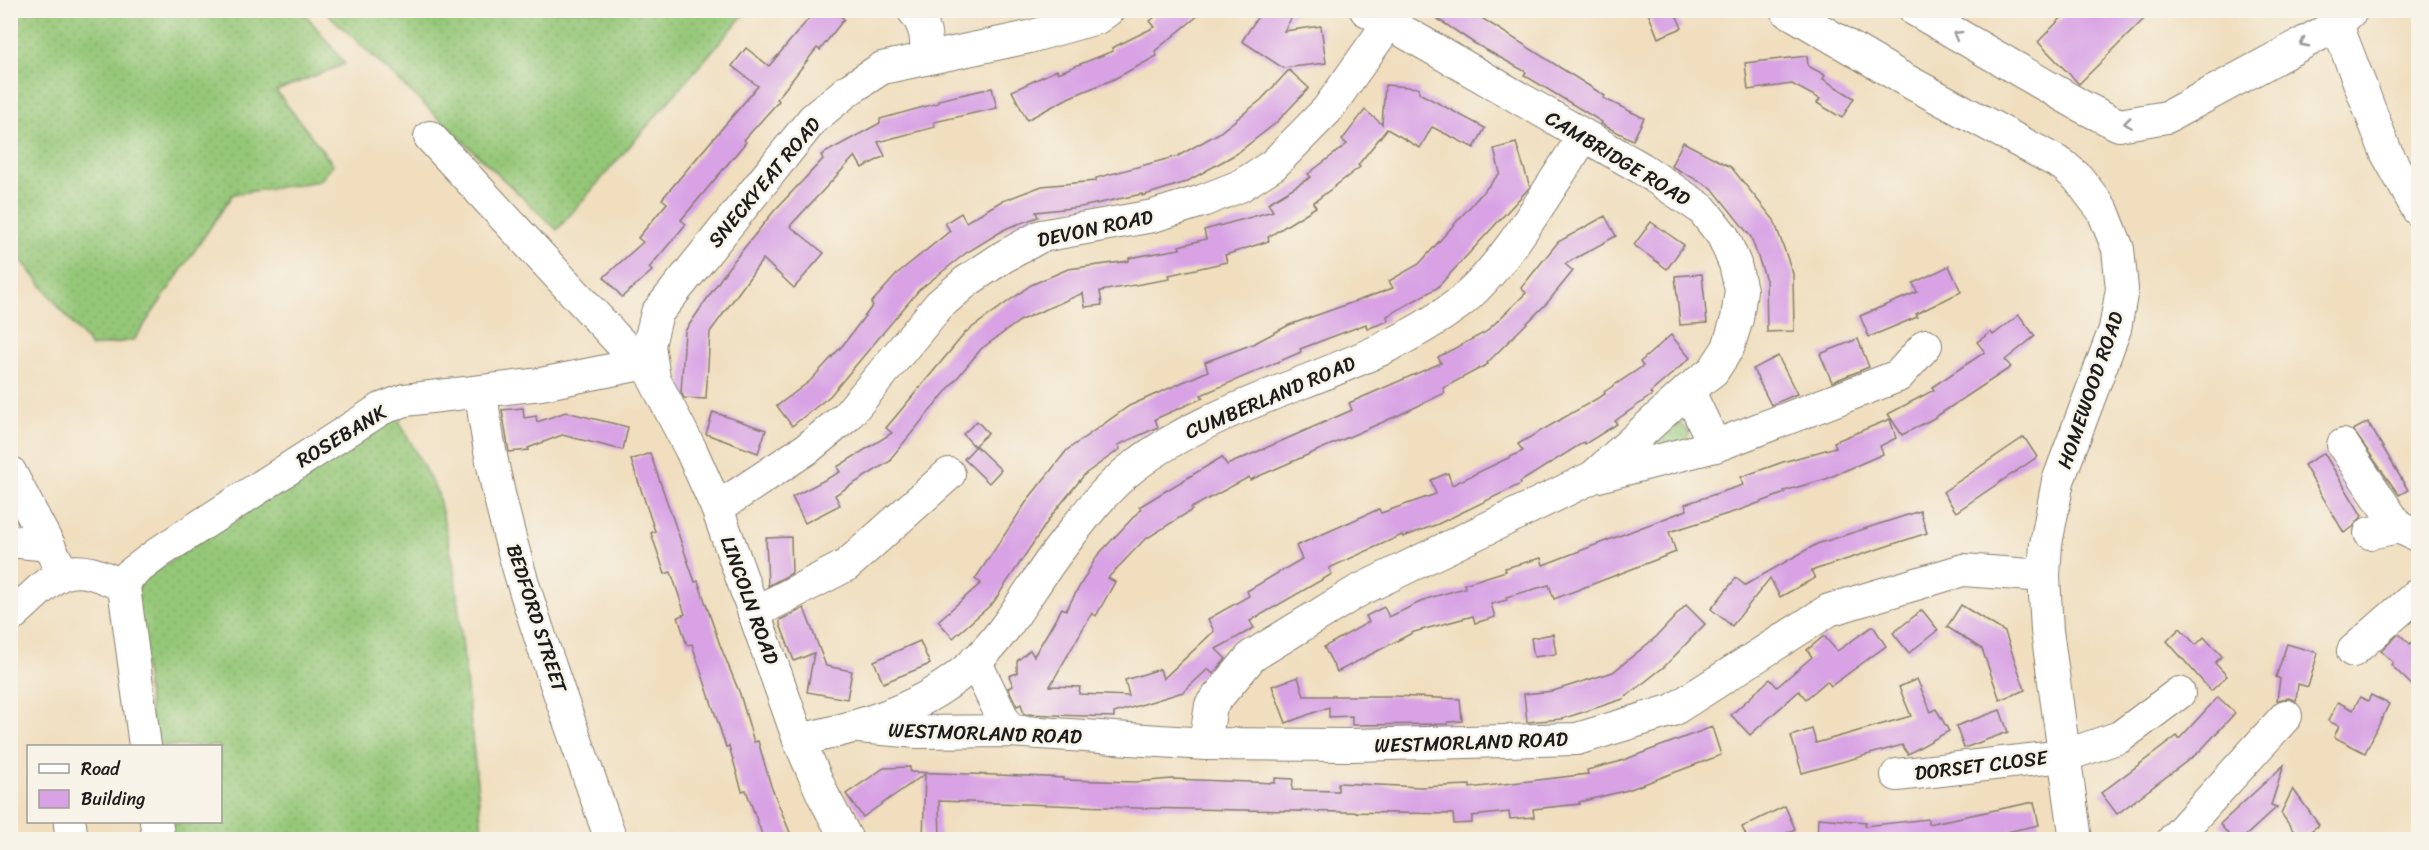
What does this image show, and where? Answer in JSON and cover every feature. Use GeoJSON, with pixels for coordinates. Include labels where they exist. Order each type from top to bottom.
{"type":"FeatureCollection","features":[{"type":"Feature","properties":{"kind":"street"},"geometry":{"type":"LineString","coordinates":[[913,10],[923,23],[927,40],[926,58]]}},
{"type":"Feature","properties":{"kind":"street","name":"SNECKYEAT ROAD"},"geometry":{"type":"LineString","coordinates":[[646,363],[657,313],[813,119],[847,91],[882,68],[1029,37],[1097,18],[1108,10]]}},
{"type":"Feature","properties":{"kind":"street","name":"HOMEWOOD ROAD"},"geometry":{"type":"LineString","coordinates":[[1786,10],[1902,78],[2063,165],[2091,194],[2112,229],[2121,269],[2120,309],[2115,329],[2058,481],[2048,533],[2044,576],[2047,631],[2076,840]]}},
{"type":"Feature","properties":{"kind":"street"},"geometry":{"type":"LineString","coordinates":[[1915,10],[2082,107],[2119,125],[2167,117],[2345,18],[2386,152],[2418,210]]}},
{"type":"Feature","properties":{"kind":"street","name":"CAMBRIDGE ROAD"},"geometry":{"type":"LineString","coordinates":[[1377,17],[1650,174],[1702,209],[1723,236],[1735,264],[1741,290],[1737,319],[1728,348],[1713,371],[1688,390],[1593,477]]}},
{"type":"Feature","properties":{"kind":"street","name":"DEVON ROAD"},"geometry":{"type":"LineString","coordinates":[[717,508],[808,447],[847,416],[939,305],[1003,256],[1041,236],[1153,216],[1202,201],[1240,186],[1273,165],[1327,110],[1377,17]]}},
{"type":"Feature","properties":{"kind":"street","name":"CUMBERLAND ROAD"},"geometry":{"type":"LineString","coordinates":[[799,740],[858,728],[898,711],[926,696],[975,661],[1004,628],[1102,495],[1132,468],[1178,436],[1385,348],[1422,328],[1460,303],[1493,270],[1584,136]]}},
{"type":"Feature","properties":{"kind":"street"},"geometry":{"type":"LineString","coordinates":[[429,137],[646,363]]}},
{"type":"Feature","properties":{"kind":"street","name":"CAMBRIDGE ROAD"},"geometry":{"type":"LineString","coordinates":[[1205,744],[1211,705],[1252,656],[1358,591],[1593,477],[1715,446],[1898,376],[1926,345]]}},
{"type":"Feature","properties":{"kind":"street","name":"LINCOLN ROAD"},"geometry":{"type":"LineString","coordinates":[[646,363],[661,396],[691,450],[717,508],[799,740],[823,795],[847,840]]}},
{"type":"Feature","properties":{"kind":"street","name":"ROSEBANK"},"geometry":{"type":"LineString","coordinates":[[125,592],[128,576],[161,551],[361,420],[405,400],[541,384],[646,363]]}},
{"type":"Feature","properties":{"kind":"street"},"geometry":{"type":"LineString","coordinates":[[1688,390],[1715,446]]}},
{"type":"Feature","properties":{"kind":"street","name":"BEDFORD STREET"},"geometry":{"type":"LineString","coordinates":[[482,392],[496,486],[522,580],[611,840]]}},
{"type":"Feature","properties":{"kind":"street"},"geometry":{"type":"LineString","coordinates":[[2343,446],[2396,532]]}},
{"type":"Feature","properties":{"kind":"street"},"geometry":{"type":"LineString","coordinates":[[10,472],[63,573]]}},
{"type":"Feature","properties":{"kind":"street"},"geometry":{"type":"LineString","coordinates":[[754,613],[847,565],[949,474]]}},
{"type":"Feature","properties":{"kind":"street"},"geometry":{"type":"LineString","coordinates":[[10,541],[49,545]]}},
{"type":"Feature","properties":{"kind":"street"},"geometry":{"type":"LineString","coordinates":[[10,617],[63,573],[83,570],[103,575],[125,592],[145,745]]}},
{"type":"Feature","properties":{"kind":"street","name":"WESTMORLAND ROAD"},"geometry":{"type":"LineString","coordinates":[[858,728],[918,732],[1009,731],[1205,744],[1353,745],[1577,739],[1673,710],[1829,610],[1963,570],[2044,576]]}},
{"type":"Feature","properties":{"kind":"street"},"geometry":{"type":"LineString","coordinates":[[2353,651],[2418,594]]}},
{"type":"Feature","properties":{"kind":"street"},"geometry":{"type":"LineString","coordinates":[[975,661],[1009,731]]}},
{"type":"Feature","properties":{"kind":"street","name":"DORSET CLOSE"},"geometry":{"type":"LineString","coordinates":[[1897,775],[2064,756],[2120,737],[2179,693]]}},
{"type":"Feature","properties":{"kind":"street"},"geometry":{"type":"LineString","coordinates":[[2173,840],[2286,716]]}},
{"type":"Feature","properties":{"kind":"street"},"geometry":{"type":"LineString","coordinates":[[156,823],[159,840]]}},
{"type":"Feature","properties":{"kind":"green space"},"geometry":{"type":"Polygon","coordinates":[[[11,10],[303,11],[345,64],[276,91],[333,164],[320,181],[233,194],[134,340],[91,347],[11,247],[11,10]]]}},
{"type":"Feature","properties":{"kind":"green space"},"geometry":{"type":"Polygon","coordinates":[[[325,11],[747,11],[557,230],[325,11]]]}},
{"type":"Feature","properties":{"kind":"green space"},"geometry":{"type":"Polygon","coordinates":[[[394,411],[438,494],[454,567],[483,839],[167,839],[165,823],[222,823],[222,745],[154,745],[136,593],[144,579],[394,411]]]}},
{"type":"Feature","properties":{"kind":"green space"},"geometry":{"type":"Polygon","coordinates":[[[1675,419],[1688,431],[1689,444],[1624,461],[1675,419]]]}},
{"type":"Feature","properties":{"kind":"building"},"geometry":{"type":"Polygon","coordinates":[[[816,10],[834,10],[844,19],[820,50],[817,48],[777,99],[779,101],[744,140],[746,142],[681,220],[686,224],[649,268],[652,271],[622,297],[604,277],[643,242],[638,238],[667,203],[662,199],[758,86],[732,66],[746,48],[769,66],[816,10]]]}},
{"type":"Feature","properties":{"kind":"building"},"geometry":{"type":"Polygon","coordinates":[[[1163,10],[1205,10],[1155,51],[1157,56],[1027,120],[1012,91],[1057,70],[1058,73],[1113,51],[1112,48],[1155,27],[1150,21],[1163,10]]]}},
{"type":"Feature","properties":{"kind":"building"},"geometry":{"type":"Polygon","coordinates":[[[1262,10],[1296,10],[1284,31],[1321,26],[1326,63],[1283,68],[1242,41],[1262,10]]]}},
{"type":"Feature","properties":{"kind":"building"},"geometry":{"type":"Polygon","coordinates":[[[1424,10],[1469,10],[1605,96],[1603,98],[1644,118],[1633,140],[1601,124],[1602,122],[1524,75],[1526,72],[1474,43],[1424,10]]]}},
{"type":"Feature","properties":{"kind":"building"},"geometry":{"type":"Polygon","coordinates":[[[1647,10],[1674,10],[1682,28],[1658,38],[1647,10]]]}},
{"type":"Feature","properties":{"kind":"building"},"geometry":{"type":"Polygon","coordinates":[[[2069,10],[2153,10],[2079,84],[2038,42],[2069,10]]]}},
{"type":"Feature","properties":{"kind":"building"},"geometry":{"type":"Polygon","coordinates":[[[1807,56],[1808,66],[1825,75],[1823,79],[1854,98],[1842,118],[1817,103],[1820,99],[1792,84],[1748,90],[1745,63],[1807,56]]]}},
{"type":"Feature","properties":{"kind":"building"},"geometry":{"type":"Polygon","coordinates":[[[1289,70],[1309,88],[1276,123],[1236,154],[1186,182],[1142,196],[1142,194],[1081,207],[1036,212],[1038,217],[1007,228],[966,253],[919,290],[830,396],[792,426],[777,406],[810,381],[843,345],[873,305],[871,303],[899,272],[950,231],[945,223],[961,213],[966,222],[1000,202],[1042,186],[1096,181],[1096,178],[1178,156],[1219,133],[1261,100],[1289,70]]]}},
{"type":"Feature","properties":{"kind":"building"},"geometry":{"type":"Polygon","coordinates":[[[1385,85],[1419,88],[1419,93],[1485,128],[1474,148],[1432,127],[1420,148],[1387,129],[1358,165],[1360,167],[1313,203],[1316,207],[1268,237],[1269,241],[1225,255],[1227,262],[1169,275],[1170,279],[1100,291],[1102,305],[1085,307],[1083,293],[1021,320],[981,349],[891,458],[892,460],[835,495],[840,505],[805,523],[792,497],[840,472],[837,467],[892,433],[886,428],[966,332],[1031,285],[1068,269],[1129,261],[1129,258],[1180,249],[1179,246],[1206,239],[1204,230],[1273,211],[1268,203],[1311,177],[1308,174],[1347,144],[1342,140],[1365,110],[1382,124],[1385,85]]]}},
{"type":"Feature","properties":{"kind":"building"},"geometry":{"type":"Polygon","coordinates":[[[992,88],[997,108],[934,122],[935,127],[878,142],[885,156],[862,168],[855,156],[790,226],[824,253],[794,288],[763,259],[710,332],[706,399],[684,398],[681,392],[685,331],[728,268],[774,211],[823,159],[821,155],[880,123],[880,119],[938,103],[938,100],[992,88]]]}},
{"type":"Feature","properties":{"kind":"building"},"geometry":{"type":"Polygon","coordinates":[[[1683,142],[1731,167],[1774,220],[1793,274],[1794,331],[1767,332],[1766,280],[1751,237],[1712,188],[1671,166],[1683,142]]]}},
{"type":"Feature","properties":{"kind":"building"},"geometry":{"type":"Polygon","coordinates":[[[1516,143],[1530,187],[1437,288],[1387,316],[1388,321],[1367,329],[1366,324],[1300,349],[1301,352],[1201,395],[1203,398],[1155,419],[1158,427],[1118,445],[1120,449],[1085,474],[1052,515],[993,603],[953,638],[938,621],[981,583],[975,579],[1029,498],[1067,450],[1129,406],[1208,371],[1205,362],[1253,344],[1289,325],[1393,288],[1389,281],[1419,264],[1500,173],[1494,149],[1516,143]]]}},
{"type":"Feature","properties":{"kind":"building"},"geometry":{"type":"Polygon","coordinates":[[[1605,216],[1616,236],[1565,264],[1573,271],[1547,303],[1488,364],[1443,388],[1445,393],[1399,415],[1250,480],[1249,477],[1191,508],[1192,510],[1144,540],[1108,578],[1115,582],[1096,616],[1092,613],[1050,686],[1080,687],[1079,694],[1129,696],[1125,680],[1160,669],[1163,679],[1214,631],[1208,619],[1249,596],[1247,591],[1302,559],[1296,546],[1379,509],[1381,513],[1436,494],[1431,480],[1448,473],[1452,485],[1523,451],[1518,444],[1605,394],[1604,392],[1643,366],[1640,362],[1671,335],[1690,358],[1650,393],[1652,395],[1615,421],[1617,424],[1520,482],[1521,484],[1438,524],[1403,537],[1402,535],[1329,568],[1332,574],[1250,621],[1254,628],[1216,649],[1226,659],[1213,674],[1208,669],[1183,692],[1114,713],[1114,717],[1024,714],[1021,704],[1017,706],[1008,688],[1013,686],[1009,676],[1017,673],[1017,661],[1030,650],[1034,656],[1062,608],[1066,610],[1097,556],[1141,509],[1139,507],[1222,457],[1227,465],[1352,410],[1349,403],[1441,363],[1438,357],[1486,332],[1526,293],[1521,288],[1558,242],[1605,216]]]}},
{"type":"Feature","properties":{"kind":"building"},"geometry":{"type":"Polygon","coordinates":[[[1651,222],[1684,245],[1667,269],[1634,245],[1651,222]]]}},
{"type":"Feature","properties":{"kind":"building"},"geometry":{"type":"Polygon","coordinates":[[[1949,266],[1961,292],[1916,314],[1917,317],[1869,337],[1860,316],[1917,292],[1913,283],[1949,266]]]}},
{"type":"Feature","properties":{"kind":"building"},"geometry":{"type":"Polygon","coordinates":[[[1702,274],[1707,323],[1680,325],[1675,276],[1702,274]]]}},
{"type":"Feature","properties":{"kind":"building"},"geometry":{"type":"Polygon","coordinates":[[[2019,315],[2035,336],[2005,360],[2011,367],[1934,418],[1902,435],[1888,414],[1934,390],[1932,387],[1985,352],[1977,342],[1991,332],[1993,335],[2019,315]]]}},
{"type":"Feature","properties":{"kind":"building"},"geometry":{"type":"Polygon","coordinates":[[[1858,339],[1869,367],[1832,382],[1820,354],[1858,339]]]}},
{"type":"Feature","properties":{"kind":"building"},"geometry":{"type":"Polygon","coordinates":[[[1778,356],[1797,394],[1771,405],[1753,369],[1778,356]]]}},
{"type":"Feature","properties":{"kind":"building"},"geometry":{"type":"Polygon","coordinates":[[[523,408],[524,418],[536,416],[537,422],[566,412],[628,427],[623,450],[562,435],[528,448],[529,450],[509,452],[502,410],[523,408]]]}},
{"type":"Feature","properties":{"kind":"building"},"geometry":{"type":"Polygon","coordinates":[[[713,412],[766,430],[758,453],[706,434],[713,412]]]}},
{"type":"Feature","properties":{"kind":"building"},"geometry":{"type":"Polygon","coordinates":[[[1890,419],[1896,438],[1880,446],[1883,454],[1826,479],[1784,491],[1785,493],[1740,510],[1669,532],[1676,552],[1554,599],[1549,585],[1506,597],[1507,600],[1491,604],[1495,617],[1475,623],[1473,616],[1414,632],[1337,672],[1324,647],[1369,622],[1366,616],[1384,607],[1389,617],[1429,598],[1465,588],[1464,584],[1506,571],[1505,568],[1541,558],[1543,565],[1687,510],[1685,504],[1743,485],[1741,477],[1836,447],[1834,442],[1890,419]]]}},
{"type":"Feature","properties":{"kind":"building"},"geometry":{"type":"Polygon","coordinates":[[[977,421],[988,433],[974,446],[963,434],[977,421]]]}},
{"type":"Feature","properties":{"kind":"building"},"geometry":{"type":"Polygon","coordinates":[[[2368,422],[2408,490],[2399,495],[2353,430],[2368,422]]]}},
{"type":"Feature","properties":{"kind":"building"},"geometry":{"type":"Polygon","coordinates":[[[2024,437],[2037,457],[1956,512],[1943,492],[2024,437]]]}},
{"type":"Feature","properties":{"kind":"building"},"geometry":{"type":"Polygon","coordinates":[[[976,446],[1001,470],[989,483],[964,459],[976,446]]]}},
{"type":"Feature","properties":{"kind":"building"},"geometry":{"type":"Polygon","coordinates":[[[650,453],[695,582],[698,581],[740,694],[754,742],[758,741],[771,786],[793,840],[764,840],[746,790],[742,791],[729,746],[726,747],[692,644],[687,645],[678,617],[685,614],[671,572],[665,574],[651,533],[655,531],[631,460],[650,453]]]}},
{"type":"Feature","properties":{"kind":"building"},"geometry":{"type":"Polygon","coordinates":[[[2324,453],[2362,516],[2353,527],[2344,533],[2304,465],[2324,453]]]}},
{"type":"Feature","properties":{"kind":"building"},"geometry":{"type":"Polygon","coordinates":[[[1920,511],[1927,533],[1811,571],[1815,578],[1780,597],[1770,578],[1732,626],[1711,609],[1736,578],[1745,585],[1817,544],[1920,511]]]}},
{"type":"Feature","properties":{"kind":"building"},"geometry":{"type":"Polygon","coordinates":[[[791,537],[792,573],[768,586],[766,538],[791,537]]]}},
{"type":"Feature","properties":{"kind":"building"},"geometry":{"type":"Polygon","coordinates":[[[1686,605],[1705,624],[1665,666],[1623,699],[1562,719],[1527,722],[1524,694],[1553,691],[1613,672],[1656,637],[1686,605]]]}},
{"type":"Feature","properties":{"kind":"building"},"geometry":{"type":"Polygon","coordinates":[[[1961,605],[2005,632],[2025,690],[2000,700],[1982,649],[1947,627],[1961,605]]]}},
{"type":"Feature","properties":{"kind":"building"},"geometry":{"type":"Polygon","coordinates":[[[804,608],[826,666],[852,671],[847,699],[807,692],[814,653],[794,661],[780,624],[780,620],[804,608]]]}},
{"type":"Feature","properties":{"kind":"building"},"geometry":{"type":"Polygon","coordinates":[[[1922,610],[1938,630],[1909,653],[1893,633],[1922,610]]]}},
{"type":"Feature","properties":{"kind":"building"},"geometry":{"type":"Polygon","coordinates":[[[1873,626],[1886,646],[1831,686],[1827,681],[1806,699],[1799,691],[1750,735],[1731,715],[1770,679],[1777,687],[1812,657],[1807,650],[1824,636],[1837,651],[1873,626]]]}},
{"type":"Feature","properties":{"kind":"building"},"geometry":{"type":"Polygon","coordinates":[[[2180,628],[2196,645],[2204,637],[2222,656],[2215,663],[2227,676],[2211,691],[2167,641],[2180,628]]]}},
{"type":"Feature","properties":{"kind":"building"},"geometry":{"type":"Polygon","coordinates":[[[1553,634],[1556,654],[1534,657],[1531,638],[1553,634]]]}},
{"type":"Feature","properties":{"kind":"building"},"geometry":{"type":"Polygon","coordinates":[[[2399,634],[2410,644],[2418,635],[2418,691],[2391,665],[2393,662],[2381,651],[2399,634]]]}},
{"type":"Feature","properties":{"kind":"building"},"geometry":{"type":"Polygon","coordinates":[[[920,641],[930,664],[883,683],[874,661],[920,641]]]}},
{"type":"Feature","properties":{"kind":"building"},"geometry":{"type":"Polygon","coordinates":[[[2287,644],[2318,653],[2308,687],[2298,684],[2296,701],[2289,698],[2277,700],[2280,679],[2276,677],[2287,644]]]}},
{"type":"Feature","properties":{"kind":"building"},"geometry":{"type":"Polygon","coordinates":[[[1298,677],[1304,696],[1460,699],[1462,721],[1447,724],[1352,725],[1352,716],[1329,717],[1329,707],[1286,723],[1272,686],[1298,677]]]}},
{"type":"Feature","properties":{"kind":"building"},"geometry":{"type":"Polygon","coordinates":[[[1917,679],[1931,712],[1936,709],[1949,731],[1908,754],[1902,745],[1802,773],[1791,736],[1812,729],[1816,743],[1911,716],[1899,687],[1917,679]]]}},
{"type":"Feature","properties":{"kind":"building"},"geometry":{"type":"Polygon","coordinates":[[[2371,695],[2389,704],[2365,753],[2334,737],[2339,726],[2328,721],[2338,702],[2353,710],[2360,697],[2368,701],[2371,695]]]}},
{"type":"Feature","properties":{"kind":"building"},"geometry":{"type":"Polygon","coordinates":[[[2218,697],[2235,713],[2199,752],[2117,814],[2101,793],[2177,736],[2179,739],[2218,697]]]}},
{"type":"Feature","properties":{"kind":"building"},"geometry":{"type":"Polygon","coordinates":[[[2000,710],[2008,732],[1964,748],[1956,726],[2000,710]]]}},
{"type":"Feature","properties":{"kind":"building"},"geometry":{"type":"Polygon","coordinates":[[[1712,727],[1721,755],[1628,790],[1579,802],[1580,804],[1533,809],[1534,817],[1510,819],[1509,812],[1472,816],[1472,823],[1454,824],[1453,814],[1136,808],[939,801],[940,840],[923,840],[925,774],[863,817],[846,794],[884,768],[910,767],[910,772],[1026,776],[1063,778],[1063,780],[1136,782],[1172,779],[1275,783],[1275,778],[1293,779],[1292,790],[1338,791],[1338,783],[1420,787],[1470,785],[1470,788],[1588,774],[1587,770],[1618,762],[1712,727]]]}},
{"type":"Feature","properties":{"kind":"building"},"geometry":{"type":"Polygon","coordinates":[[[2284,765],[2271,805],[2277,807],[2241,840],[2233,840],[2220,824],[2284,765]]]}},
{"type":"Feature","properties":{"kind":"building"},"geometry":{"type":"Polygon","coordinates":[[[2293,789],[2319,825],[2299,839],[2281,813],[2293,789]]]}},
{"type":"Feature","properties":{"kind":"building"},"geometry":{"type":"Polygon","coordinates":[[[2034,802],[2039,825],[1970,840],[1817,840],[1818,818],[1866,822],[1865,826],[1928,819],[1928,824],[2034,802]]]}},
{"type":"Feature","properties":{"kind":"building"},"geometry":{"type":"Polygon","coordinates":[[[1785,806],[1795,829],[1773,840],[1748,840],[1742,827],[1785,806]]]}}]}
